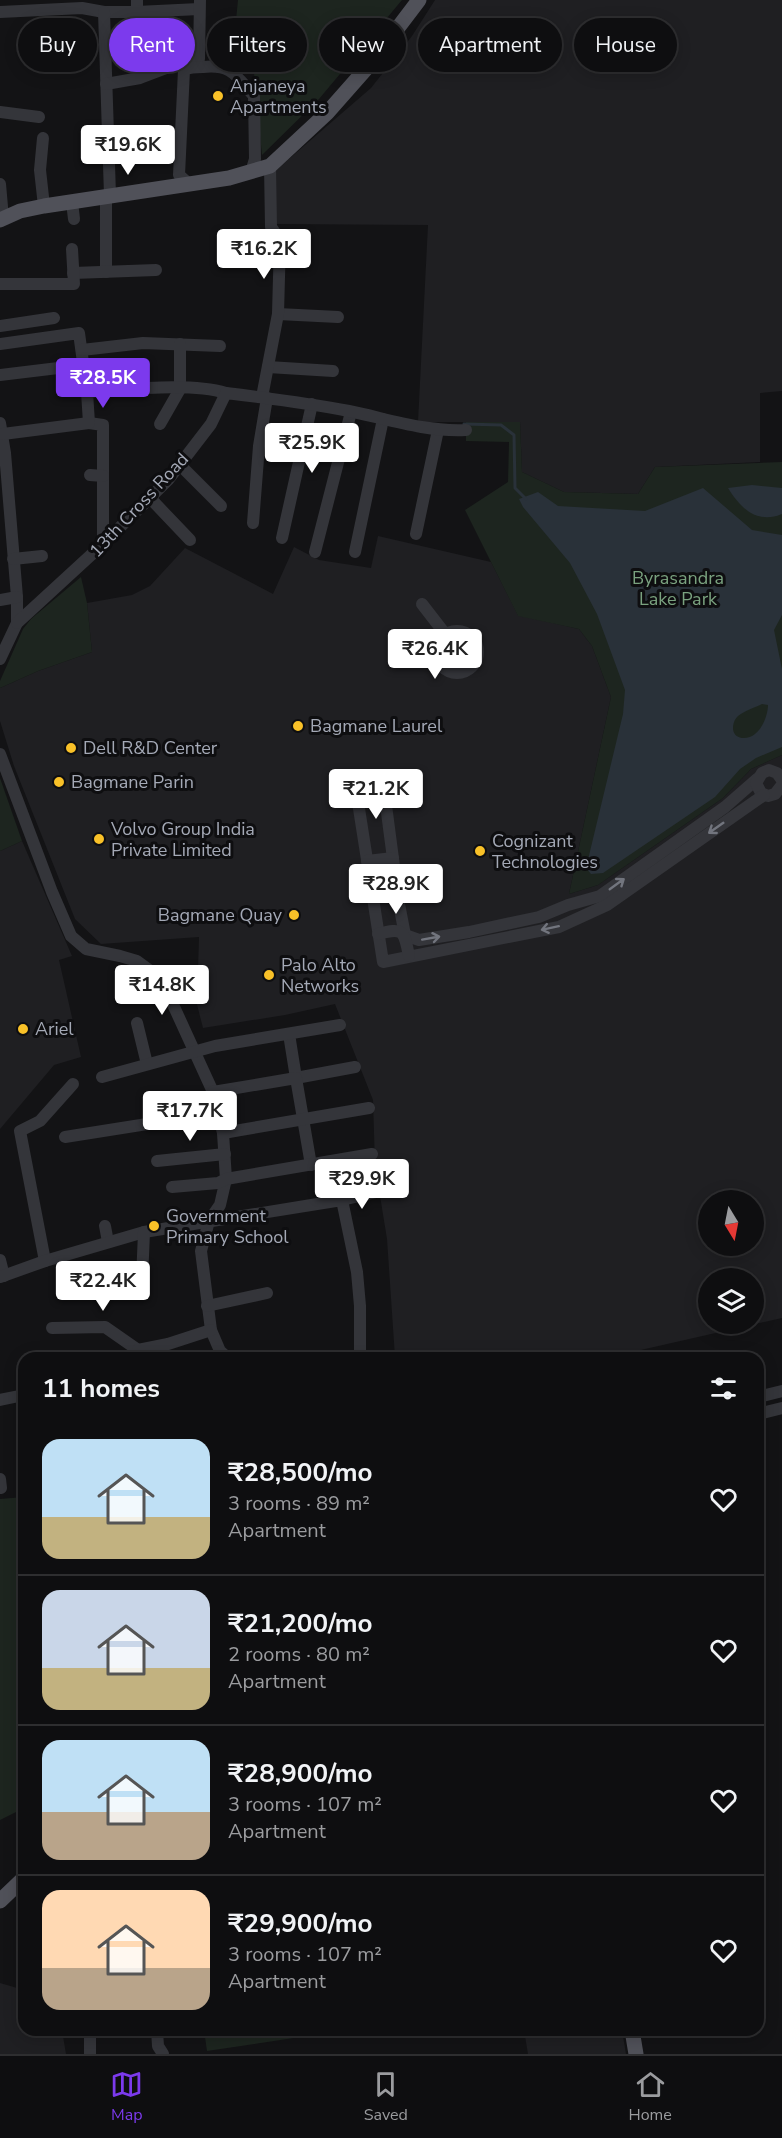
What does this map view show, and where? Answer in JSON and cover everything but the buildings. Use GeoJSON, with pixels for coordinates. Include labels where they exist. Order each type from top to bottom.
{"type":"FeatureCollection","features":[{"type":"Feature","properties":{"kind":"main road"},"geometry":{"type":"LineString","coordinates":[[2,219],[44,206],[229,178],[270,166],[327,112],[372,62],[419,0]]}},
{"type":"Feature","properties":{"kind":"main road"},"geometry":{"type":"LineString","coordinates":[[0,1901],[18,1886]]}},
{"type":"Feature","properties":{"kind":"main road"},"geometry":{"type":"LineString","coordinates":[[633,2036],[636,2054]]}},
{"type":"Feature","properties":{"kind":"street"},"geometry":{"type":"LineString","coordinates":[[0,12],[82,4],[104,12],[137,6],[200,4],[199,59],[140,78],[106,84]]}},
{"type":"Feature","properties":{"kind":"street"},"geometry":{"type":"LineString","coordinates":[[104,12],[108,195],[106,272]]}},
{"type":"Feature","properties":{"kind":"street"},"geometry":{"type":"LineString","coordinates":[[188,183],[179,175],[184,70],[189,68],[218,65],[231,71],[254,96],[255,159],[251,172]]}},
{"type":"Feature","properties":{"kind":"street"},"geometry":{"type":"LineString","coordinates":[[0,112],[39,117]]}},
{"type":"Feature","properties":{"kind":"street"},"geometry":{"type":"LineString","coordinates":[[43,138],[40,170],[44,206]]}},
{"type":"Feature","properties":{"kind":"street"},"geometry":{"type":"LineString","coordinates":[[253,523],[258,447],[268,367],[278,314],[280,240],[272,227],[270,166]]}},
{"type":"Feature","properties":{"kind":"street"},"geometry":{"type":"LineString","coordinates":[[0,184],[2,219]]}},
{"type":"Feature","properties":{"kind":"street"},"geometry":{"type":"LineString","coordinates":[[74,202],[76,219]]}},
{"type":"Feature","properties":{"kind":"street"},"geometry":{"type":"LineString","coordinates":[[0,284],[74,284],[72,249]]}},
{"type":"Feature","properties":{"kind":"street"},"geometry":{"type":"LineString","coordinates":[[73,273],[156,270]]}},
{"type":"Feature","properties":{"kind":"street"},"geometry":{"type":"LineString","coordinates":[[278,314],[338,317]]}},
{"type":"Feature","properties":{"kind":"street"},"geometry":{"type":"LineString","coordinates":[[0,326],[54,318]]}},
{"type":"Feature","properties":{"kind":"street"},"geometry":{"type":"LineString","coordinates":[[0,344],[79,333],[89,423]]}},
{"type":"Feature","properties":{"kind":"street"},"geometry":{"type":"LineString","coordinates":[[82,350],[144,343],[220,346]]}},
{"type":"Feature","properties":{"kind":"street"},"geometry":{"type":"LineString","coordinates":[[160,424],[180,389],[180,344]]}},
{"type":"Feature","properties":{"kind":"street"},"geometry":{"type":"LineString","coordinates":[[0,375],[83,365]]}},
{"type":"Feature","properties":{"kind":"street"},"geometry":{"type":"LineString","coordinates":[[268,367],[333,371]]}},
{"type":"Feature","properties":{"kind":"street"},"geometry":{"type":"LineString","coordinates":[[87,392],[215,390],[312,404],[438,430],[466,430]]}},
{"type":"Feature","properties":{"kind":"street","name":"13th Cross Road"},"geometry":{"type":"LineString","coordinates":[[17,623],[104,544],[180,465],[212,424],[226,393]]}},
{"type":"Feature","properties":{"kind":"street"},"geometry":{"type":"LineString","coordinates":[[282,538],[312,404]]}},
{"type":"Feature","properties":{"kind":"street"},"geometry":{"type":"LineString","coordinates":[[315,552],[351,412]]}},
{"type":"Feature","properties":{"kind":"street"},"geometry":{"type":"LineString","coordinates":[[355,552],[383,419]]}},
{"type":"Feature","properties":{"kind":"street"},"geometry":{"type":"LineString","coordinates":[[0,659],[17,623],[14,559],[6,535],[1,429],[89,423],[103,425],[104,544]]}},
{"type":"Feature","properties":{"kind":"street"},"geometry":{"type":"LineString","coordinates":[[416,534],[438,430]]}},
{"type":"Feature","properties":{"kind":"street"},"geometry":{"type":"LineString","coordinates":[[180,465],[220,506]]}},
{"type":"Feature","properties":{"kind":"street"},"geometry":{"type":"LineString","coordinates":[[90,475],[103,476]]}},
{"type":"Feature","properties":{"kind":"street"},"geometry":{"type":"LineString","coordinates":[[149,498],[190,540]]}},
{"type":"Feature","properties":{"kind":"street"},"geometry":{"type":"LineString","coordinates":[[14,559],[42,556]]}},
{"type":"Feature","properties":{"kind":"street"},"geometry":{"type":"LineString","coordinates":[[0,600],[17,597]]}},
{"type":"Feature","properties":{"kind":"street"},"geometry":{"type":"LineString","coordinates":[[422,604],[446,635]]}},
{"type":"Feature","properties":{"kind":"street"},"geometry":{"type":"LineString","coordinates":[[0,754],[70,936],[86,949],[137,961],[152,972],[165,987],[213,1092],[223,1133],[226,1179],[220,1205],[209,1221],[201,1251],[211,1330],[221,1352]]}},
{"type":"Feature","properties":{"kind":"street"},"geometry":{"type":"LineString","coordinates":[[378,934],[393,930],[400,931],[419,940],[469,932],[539,917],[568,905],[600,896],[725,807],[765,771],[781,782],[772,796],[764,795],[757,787],[757,779]]}},
{"type":"Feature","properties":{"kind":"street"},"geometry":{"type":"LineString","coordinates":[[382,775],[409,956]]}},
{"type":"Feature","properties":{"kind":"street"},"geometry":{"type":"LineString","coordinates":[[355,783],[382,962],[559,927],[607,905],[764,795]]}},
{"type":"Feature","properties":{"kind":"street"},"geometry":{"type":"LineString","coordinates":[[367,861],[393,858]]}},
{"type":"Feature","properties":{"kind":"street"},"geometry":{"type":"LineString","coordinates":[[133,995],[165,987]]}},
{"type":"Feature","properties":{"kind":"street"},"geometry":{"type":"LineString","coordinates":[[137,1023],[147,1064]]}},
{"type":"Feature","properties":{"kind":"street"},"geometry":{"type":"LineString","coordinates":[[102,1077],[195,1051],[340,1025]]}},
{"type":"Feature","properties":{"kind":"street"},"geometry":{"type":"LineString","coordinates":[[289,1034],[311,1165]]}},
{"type":"Feature","properties":{"kind":"street"},"geometry":{"type":"LineString","coordinates":[[213,1092],[355,1067]]}},
{"type":"Feature","properties":{"kind":"street"},"geometry":{"type":"LineString","coordinates":[[45,1261],[20,1131],[40,1121],[73,1084]]}},
{"type":"Feature","properties":{"kind":"street"},"geometry":{"type":"LineString","coordinates":[[65,1137],[147,1124],[217,1105]]}},
{"type":"Feature","properties":{"kind":"street"},"geometry":{"type":"LineString","coordinates":[[223,1133],[369,1108]]}},
{"type":"Feature","properties":{"kind":"street"},"geometry":{"type":"LineString","coordinates":[[157,1161],[225,1154]]}},
{"type":"Feature","properties":{"kind":"street"},"geometry":{"type":"LineString","coordinates":[[172,1187],[218,1183],[226,1179],[372,1154]]}},
{"type":"Feature","properties":{"kind":"street"},"geometry":{"type":"LineString","coordinates":[[0,1260],[2,1277],[45,1261],[144,1232],[342,1200],[376,1192]]}},
{"type":"Feature","properties":{"kind":"street"},"geometry":{"type":"LineString","coordinates":[[342,1200],[357,1272],[360,1352]]}},
{"type":"Feature","properties":{"kind":"street"},"geometry":{"type":"LineString","coordinates":[[105,1226],[108,1242]]}},
{"type":"Feature","properties":{"kind":"street"},"geometry":{"type":"LineString","coordinates":[[142,1280],[144,1232]]}},
{"type":"Feature","properties":{"kind":"street"},"geometry":{"type":"LineString","coordinates":[[207,1306],[267,1293]]}},
{"type":"Feature","properties":{"kind":"street"},"geometry":{"type":"LineString","coordinates":[[52,1328],[105,1327],[135,1352]]}},
{"type":"Feature","properties":{"kind":"street"},"geometry":{"type":"LineString","coordinates":[[143,1352],[211,1330]]}},
{"type":"Feature","properties":{"kind":"street"},"geometry":{"type":"LineString","coordinates":[[764,1396],[782,1391]]}},
{"type":"Feature","properties":{"kind":"street"},"geometry":{"type":"LineString","coordinates":[[0,1400],[18,1396]]}},
{"type":"Feature","properties":{"kind":"street"},"geometry":{"type":"LineString","coordinates":[[764,1412],[782,1408]]}},
{"type":"Feature","properties":{"kind":"street"},"geometry":{"type":"LineString","coordinates":[[90,2036],[90,2054]]}},
{"type":"Feature","properties":{"kind":"street"},"geometry":{"type":"LineString","coordinates":[[156,2036],[158,2046],[163,2054]]}},
{"type":"Feature","properties":{"kind":"shaded area"},"geometry":{"type":"Polygon","coordinates":[[[435,0],[782,0],[782,391],[760,393],[760,462],[655,467],[638,494],[564,492],[522,472],[520,422],[418,422],[428,225],[276,224],[275,171],[371,88],[384,72],[406,72],[406,44],[418,27],[418,72],[562,72],[562,18],[424,18],[435,0]]]}},
{"type":"Feature","properties":{"kind":"shaded area"},"geometry":{"type":"Polygon","coordinates":[[[752,485],[782,488],[782,514],[765,517],[750,513],[728,488],[752,485]]]}},
{"type":"Feature","properties":{"kind":"shaded area","name":"Byrasandra Lake Park"},"geometry":{"type":"Polygon","coordinates":[[[703,488],[752,530],[782,535],[782,615],[774,630],[782,669],[782,747],[756,758],[740,769],[715,797],[603,873],[591,874],[586,868],[623,714],[625,690],[597,614],[570,563],[523,507],[519,499],[538,492],[558,506],[645,511],[703,488]],[[762,704],[738,716],[733,725],[734,733],[745,738],[752,736],[764,721],[768,705],[762,704]]]}},
{"type":"Feature","properties":{"kind":"shaded area"},"geometry":{"type":"Polygon","coordinates":[[[378,536],[491,562],[518,615],[579,629],[592,646],[611,697],[569,894],[598,885],[723,798],[751,769],[782,755],[782,1318],[764,1322],[764,1268],[698,1268],[698,1334],[711,1334],[632,1352],[395,1352],[387,1239],[375,1165],[373,1100],[335,1004],[285,1015],[203,1028],[191,981],[198,970],[199,937],[101,944],[75,919],[14,766],[0,721],[0,688],[38,671],[92,652],[87,603],[132,595],[150,586],[185,548],[273,594],[294,547],[319,560],[371,568],[378,536]]]}},
{"type":"Feature","properties":{"kind":"shaded area"},"geometry":{"type":"Polygon","coordinates":[[[22,841],[72,956],[59,960],[81,1057],[54,1065],[0,1129],[0,851],[22,841]]]}},
{"type":"Feature","properties":{"kind":"shaded area"},"geometry":{"type":"Polygon","coordinates":[[[0,1983],[18,1988],[18,2036],[63,2036],[66,2054],[0,2054],[0,1983]]]}},
{"type":"Feature","properties":{"kind":"shaded area"},"geometry":{"type":"Polygon","coordinates":[[[525,2036],[623,2036],[626,2054],[528,2054],[525,2036]]]}},
{"type":"Feature","properties":{"kind":"green space"},"geometry":{"type":"Polygon","coordinates":[[[238,0],[402,0],[387,18],[319,18],[319,72],[342,72],[319,99],[262,155],[252,72],[307,72],[307,18],[236,18],[238,0]]]}},
{"type":"Feature","properties":{"kind":"green space","name":"Byrasandra Lake Park"},"geometry":{"type":"Polygon","coordinates":[[[466,422],[520,422],[522,472],[564,492],[638,494],[655,467],[782,462],[782,755],[751,769],[723,798],[598,885],[569,894],[611,697],[592,646],[579,629],[518,616],[465,510],[508,482],[509,442],[466,441],[466,422]]]}},
{"type":"Feature","properties":{"kind":"green space"},"geometry":{"type":"Polygon","coordinates":[[[81,577],[87,603],[92,652],[38,671],[0,688],[0,681],[23,629],[31,619],[81,577]]]}},
{"type":"Feature","properties":{"kind":"green space"},"geometry":{"type":"Polygon","coordinates":[[[0,778],[22,841],[0,851],[0,778]]]}},
{"type":"Feature","properties":{"kind":"green space"},"geometry":{"type":"Polygon","coordinates":[[[18,1498],[18,1811],[0,1820],[0,1499],[18,1498]]]}},
{"type":"Feature","properties":{"kind":"green space"},"geometry":{"type":"Polygon","coordinates":[[[205,2036],[307,2036],[207,2051],[205,2036]]]}},
{"type":"Feature","properties":{"kind":"waterway"},"geometry":{"type":"LineString","coordinates":[[464,424],[501,425],[514,435],[515,488],[526,499]]}},
{"type":"Feature","properties":{"kind":"place","name":"Anjaneya Apartments"},"geometry":{"type":"Point","coordinates":[218,96]}},
{"type":"Feature","properties":{"kind":"place","name":"Bagmane Laurel"},"geometry":{"type":"Point","coordinates":[298,726]}},
{"type":"Feature","properties":{"kind":"place","name":"Dell R&D Center"},"geometry":{"type":"Point","coordinates":[71,748]}},
{"type":"Feature","properties":{"kind":"place","name":"Bagmane Parin"},"geometry":{"type":"Point","coordinates":[59,782]}},
{"type":"Feature","properties":{"kind":"place","name":"Volvo Group India Private Limited"},"geometry":{"type":"Point","coordinates":[99,839]}},
{"type":"Feature","properties":{"kind":"place","name":"Cognizant Technologies"},"geometry":{"type":"Point","coordinates":[480,851]}},
{"type":"Feature","properties":{"kind":"place","name":"Bagmane Quay"},"geometry":{"type":"Point","coordinates":[294,915]}},
{"type":"Feature","properties":{"kind":"place","name":"Palo Alto Networks"},"geometry":{"type":"Point","coordinates":[269,975]}},
{"type":"Feature","properties":{"kind":"place","name":"Ariel"},"geometry":{"type":"Point","coordinates":[23,1029]}},
{"type":"Feature","properties":{"kind":"place","name":"Government Primary School"},"geometry":{"type":"Point","coordinates":[154,1226]}}]}
